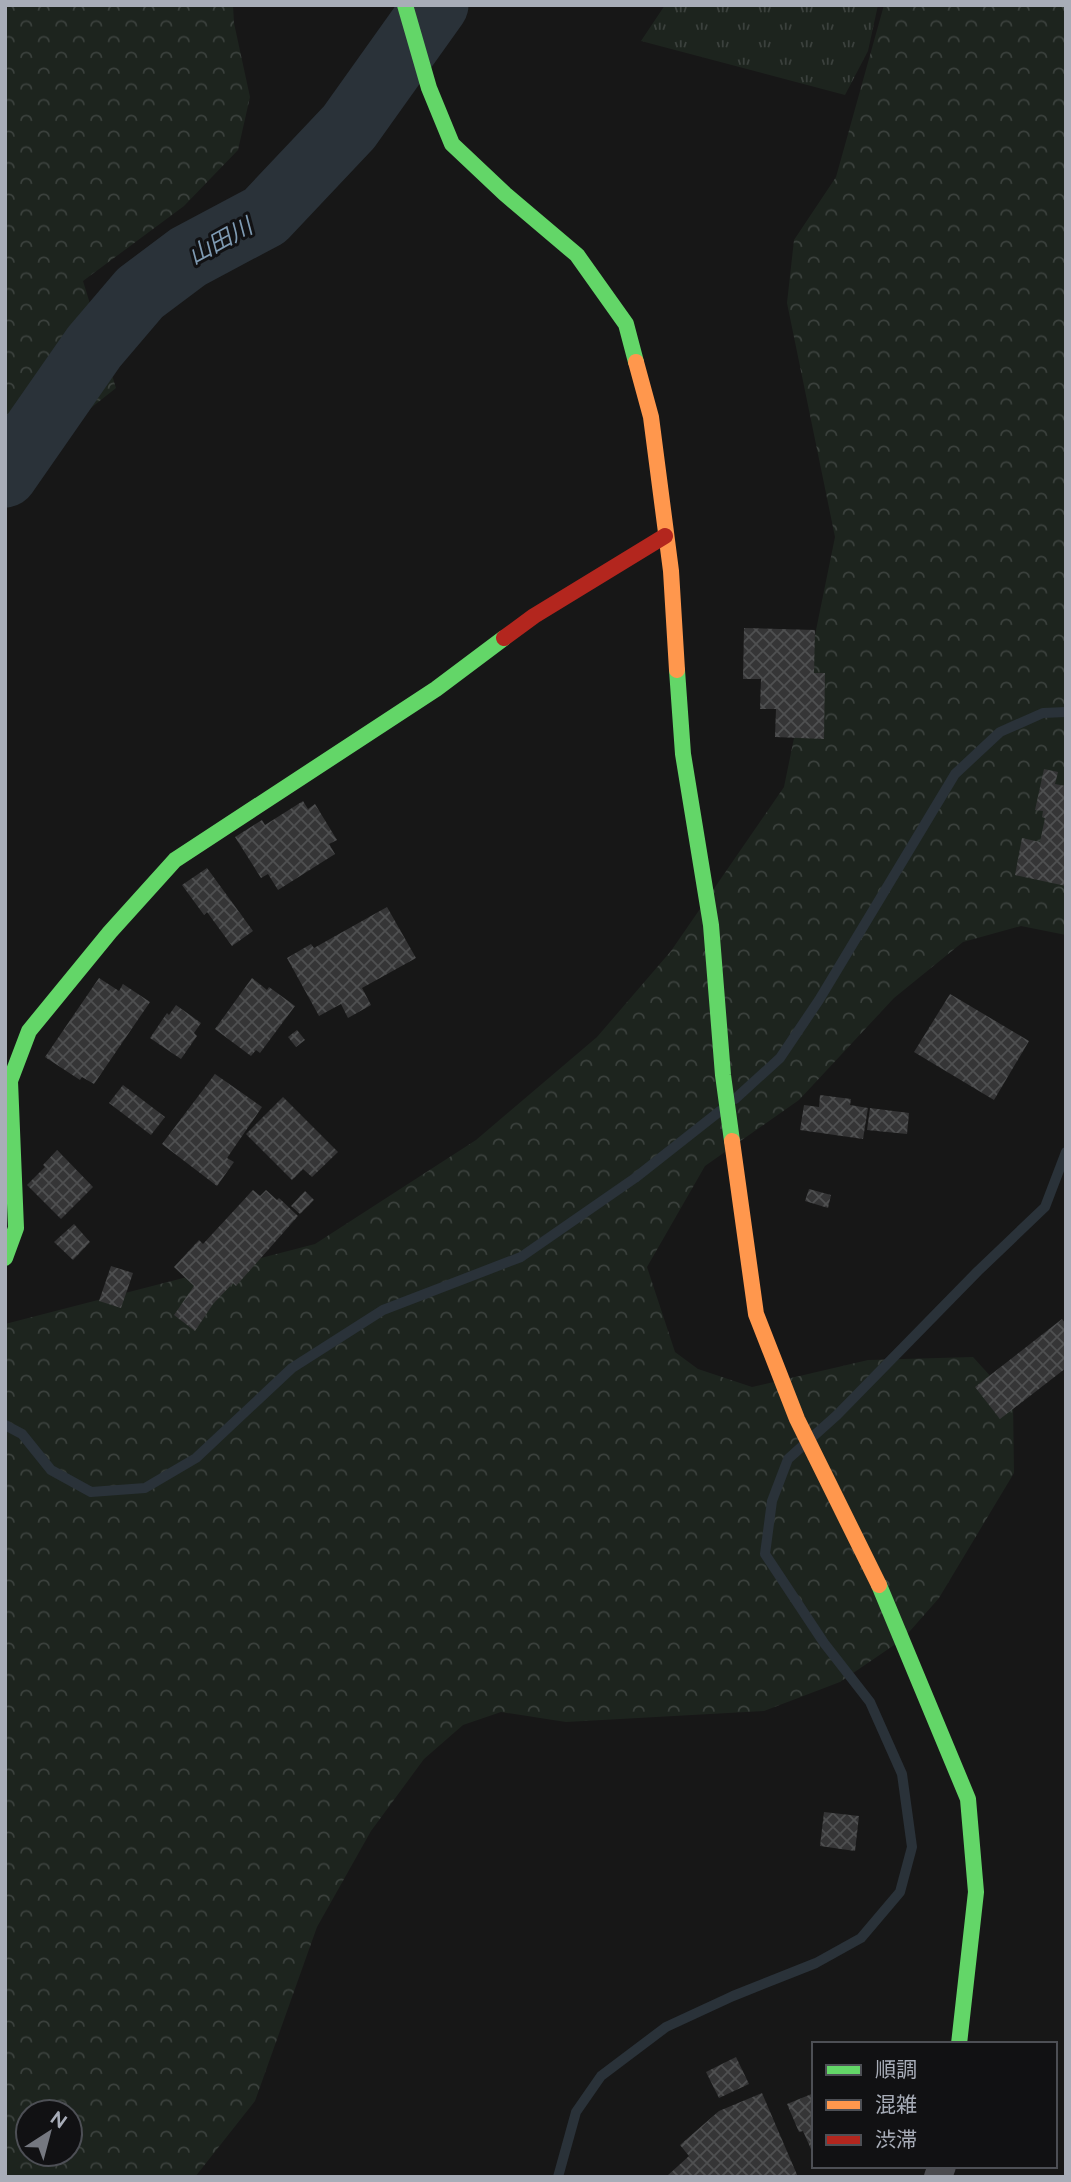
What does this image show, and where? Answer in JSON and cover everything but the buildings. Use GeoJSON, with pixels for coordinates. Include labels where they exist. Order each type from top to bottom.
{"type":"FeatureCollection","features":[{"type":"Feature","properties":{"kind":"street"},"geometry":{"type":"LineString","coordinates":[[406,6],[429,88],[452,144],[577,256],[626,324],[651,417],[664,536],[671,570],[683,754],[711,925],[723,1075],[756,1314],[792,1407],[872,1569],[968,1799],[976,1892],[959,2042]]}},
{"type":"Feature","properties":{"kind":"street"},"geometry":{"type":"LineString","coordinates":[[5,1258],[16,1228],[10,1081],[29,1031],[110,932],[175,860],[436,689],[534,616],[664,536]]}},
{"type":"Feature","properties":{"kind":"green space"},"geometry":{"type":"Polygon","coordinates":[[[5,5],[233,5],[234,23],[250,97],[238,150],[184,206],[83,281],[116,388],[62,431],[5,415],[5,5]]]}},
{"type":"Feature","properties":{"kind":"green space"},"geometry":{"type":"Polygon","coordinates":[[[665,5],[878,5],[868,51],[845,95],[641,41],[665,5]]]}},
{"type":"Feature","properties":{"kind":"green space"},"geometry":{"type":"Polygon","coordinates":[[[884,5],[1066,5],[1066,935],[1021,926],[963,942],[894,998],[799,1100],[705,1166],[647,1267],[675,1352],[698,1369],[752,1387],[868,1360],[973,1357],[1013,1401],[1014,1473],[939,1598],[903,1639],[840,1682],[764,1711],[566,1722],[501,1712],[463,1725],[424,1759],[371,1831],[317,1927],[255,2101],[195,2177],[5,2177],[5,1324],[315,1244],[476,1140],[597,1037],[671,951],[784,787],[835,537],[787,303],[794,240],[836,177],[884,5]]]}},
{"type":"Feature","properties":{"kind":"waterway","name":"山田川"},"geometry":{"type":"LineString","coordinates":[[5,475],[94,347],[140,293],[188,257],[265,216],[349,127],[436,5]]}},
{"type":"Feature","properties":{"kind":"waterway"},"geometry":{"type":"LineString","coordinates":[[735,1099],[780,1058],[819,1000],[955,774],[1000,732],[1043,713],[1066,712]]}},
{"type":"Feature","properties":{"kind":"waterway"},"geometry":{"type":"LineString","coordinates":[[5,1425],[22,1434],[51,1470],[91,1492],[145,1488],[196,1458],[292,1368],[383,1310],[521,1257],[635,1178],[720,1111]]}},
{"type":"Feature","properties":{"kind":"waterway"},"geometry":{"type":"LineString","coordinates":[[558,2177],[576,2112],[601,2076],[666,2027],[733,1996],[816,1963],[861,1938],[900,1892],[912,1847],[902,1774],[870,1702],[824,1643],[765,1554],[772,1501],[788,1459],[837,1415],[978,1271],[1045,1207],[1066,1152]]}},
{"type":"Feature","properties":{"kind":"traffic: fast"},"geometry":{"type":"LineString","coordinates":[[405,5],[429,88],[452,144],[505,194],[577,255],[626,324],[636,362]]}},
{"type":"Feature","properties":{"kind":"traffic: fast"},"geometry":{"type":"LineString","coordinates":[[5,1258],[16,1228],[10,1081],[29,1031],[110,932],[175,860],[436,689],[504,638]]}},
{"type":"Feature","properties":{"kind":"traffic: fast"},"geometry":{"type":"LineString","coordinates":[[677,670],[683,754],[711,925],[723,1075],[732,1141]]}},
{"type":"Feature","properties":{"kind":"traffic: fast"},"geometry":{"type":"LineString","coordinates":[[879,1585],[968,1799],[976,1892],[959,2042]]}},
{"type":"Feature","properties":{"kind":"traffic: slow"},"geometry":{"type":"LineString","coordinates":[[636,362],[651,417],[671,571],[677,670]]}},
{"type":"Feature","properties":{"kind":"traffic: slow"},"geometry":{"type":"LineString","coordinates":[[732,1141],[756,1314],[797,1419],[879,1585]]}},
{"type":"Feature","properties":{"kind":"traffic: jam"},"geometry":{"type":"LineString","coordinates":[[504,638],[534,616],[665,536]]}}]}
